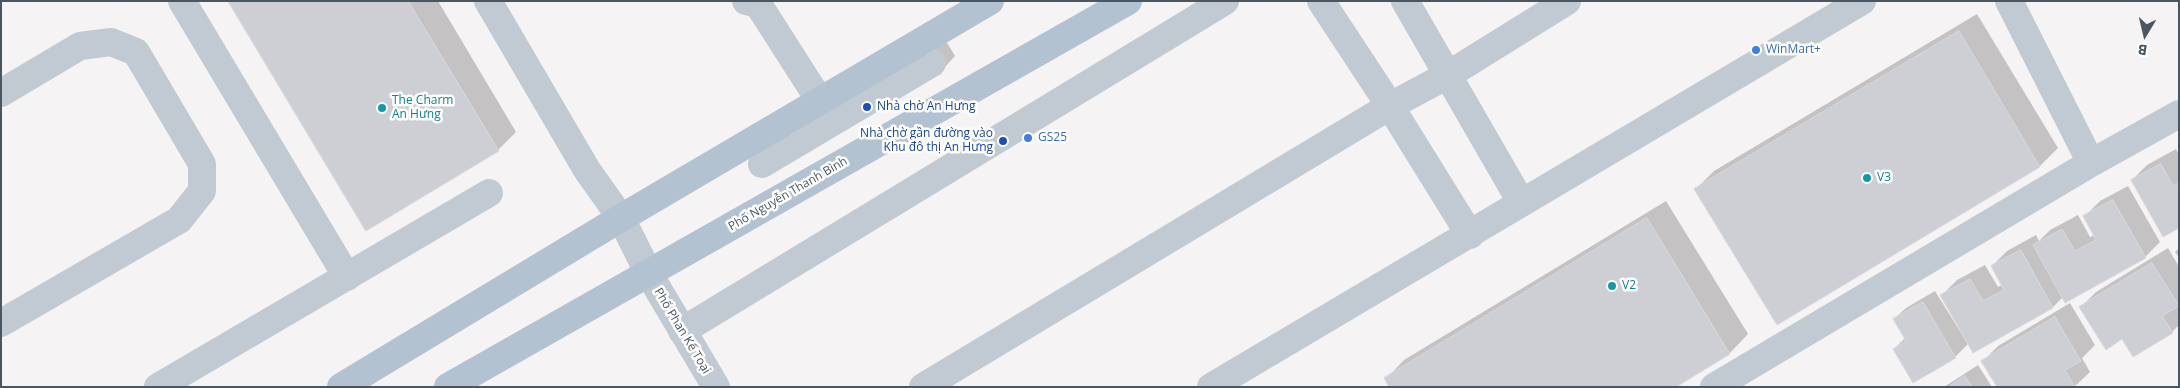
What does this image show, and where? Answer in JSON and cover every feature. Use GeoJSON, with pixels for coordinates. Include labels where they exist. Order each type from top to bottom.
{"type":"FeatureCollection","features":[{"type":"Feature","properties":{"kind":"main road"},"geometry":{"type":"LineString","coordinates":[[341,387],[621,218],[990,1]]}},
{"type":"Feature","properties":{"kind":"main road","name":"Phố Nguyễn Thanh Bình"},"geometry":{"type":"LineString","coordinates":[[448,387],[501,355],[649,274],[1128,1]]}},
{"type":"Feature","properties":{"kind":"street"},"geometry":{"type":"LineString","coordinates":[[182,1],[347,277]]}},
{"type":"Feature","properties":{"kind":"street","name":"Phố Phan Kế Toại"},"geometry":{"type":"LineString","coordinates":[[488,1],[587,170],[621,218],[649,274],[716,387]]}},
{"type":"Feature","properties":{"kind":"street"},"geometry":{"type":"LineString","coordinates":[[682,331],[1225,1]]}},
{"type":"Feature","properties":{"kind":"street"},"geometry":{"type":"LineString","coordinates":[[1321,1],[1390,106],[1470,234]]}},
{"type":"Feature","properties":{"kind":"street"},"geometry":{"type":"LineString","coordinates":[[1405,1],[1521,202]]}},
{"type":"Feature","properties":{"kind":"street"},"geometry":{"type":"LineString","coordinates":[[923,387],[954,379],[1390,106],[1448,75],[1567,1]]}},
{"type":"Feature","properties":{"kind":"street"},"geometry":{"type":"LineString","coordinates":[[1211,387],[1862,1]]}},
{"type":"Feature","properties":{"kind":"street"},"geometry":{"type":"LineString","coordinates":[[2009,1],[2091,163]]}},
{"type":"Feature","properties":{"kind":"street"},"geometry":{"type":"LineString","coordinates":[[756,2],[820,101]]}},
{"type":"Feature","properties":{"kind":"street"},"geometry":{"type":"LineString","coordinates":[[1,93],[80,46],[111,42],[136,52],[202,164],[202,191],[179,220],[1,323]]}},
{"type":"Feature","properties":{"kind":"street"},"geometry":{"type":"LineString","coordinates":[[762,164],[932,63]]}},
{"type":"Feature","properties":{"kind":"street"},"geometry":{"type":"LineString","coordinates":[[1714,387],[2091,163],[2179,114]]}},
{"type":"Feature","properties":{"kind":"street"},"geometry":{"type":"LineString","coordinates":[[158,387],[490,193]]}},
{"type":"Feature","properties":{"kind":"building","name":"The Charm An Hưng"},"geometry":{"type":"Polygon","coordinates":[[[228,1],[408,1],[499,151],[366,231],[228,1]]]}},
{"type":"Feature","properties":{"kind":"building","name":"V3"},"geometry":{"type":"Polygon","coordinates":[[[1959,31],[2040,167],[1777,325],[1694,189],[1959,31]]]}},
{"type":"Feature","properties":{"kind":"building"},"geometry":{"type":"Polygon","coordinates":[[[2161,164],[2173,186],[2179,183],[2179,228],[2163,237],[2131,180],[2161,164]]]}},
{"type":"Feature","properties":{"kind":"building"},"geometry":{"type":"Polygon","coordinates":[[[2113,200],[2146,258],[2065,303],[2033,245],[2062,229],[2075,251],[2096,240],[2083,216],[2113,200]]]}},
{"type":"Feature","properties":{"kind":"building","name":"V2"},"geometry":{"type":"Polygon","coordinates":[[[1647,218],[1730,354],[1676,387],[1389,387],[1384,378],[1647,218]]]}},
{"type":"Feature","properties":{"kind":"building"},"geometry":{"type":"Polygon","coordinates":[[[2021,250],[2053,308],[1973,353],[1940,295],[1970,279],[1983,301],[2004,290],[1991,266],[2021,250]]]}},
{"type":"Feature","properties":{"kind":"building"},"geometry":{"type":"Polygon","coordinates":[[[2152,263],[2179,306],[2162,316],[2173,333],[2133,357],[2122,339],[2106,350],[2079,307],[2152,263]]]}},
{"type":"Feature","properties":{"kind":"building"},"geometry":{"type":"Polygon","coordinates":[[[1923,302],[1956,358],[1913,383],[1893,349],[1906,341],[1893,319],[1923,302]]]}},
{"type":"Feature","properties":{"kind":"building"},"geometry":{"type":"Polygon","coordinates":[[[2055,317],[2081,361],[2065,370],[2075,387],[1997,387],[1981,361],[2055,317]]]}},
{"type":"Feature","properties":{"kind":"building"},"geometry":{"type":"Polygon","coordinates":[[[1965,376],[1972,387],[1949,387],[1965,376]]]}},
{"type":"Feature","properties":{"kind":"place","name":"WinMart+"},"geometry":{"type":"Point","coordinates":[1756,50]}},
{"type":"Feature","properties":{"kind":"place","name":"Nhà chờ An Hưng"},"geometry":{"type":"Point","coordinates":[867,107]}},
{"type":"Feature","properties":{"kind":"place","name":"The Charm An Hưng"},"geometry":{"type":"Point","coordinates":[382,108]}},
{"type":"Feature","properties":{"kind":"place","name":"GS25"},"geometry":{"type":"Point","coordinates":[1028,138]}},
{"type":"Feature","properties":{"kind":"place","name":"Nhà chờ gần đường vào Khu đô thị An Hưng"},"geometry":{"type":"Point","coordinates":[1003,141]}},
{"type":"Feature","properties":{"kind":"place","name":"V3"},"geometry":{"type":"Point","coordinates":[1867,178]}},
{"type":"Feature","properties":{"kind":"place","name":"V2"},"geometry":{"type":"Point","coordinates":[1612,286]}}]}
